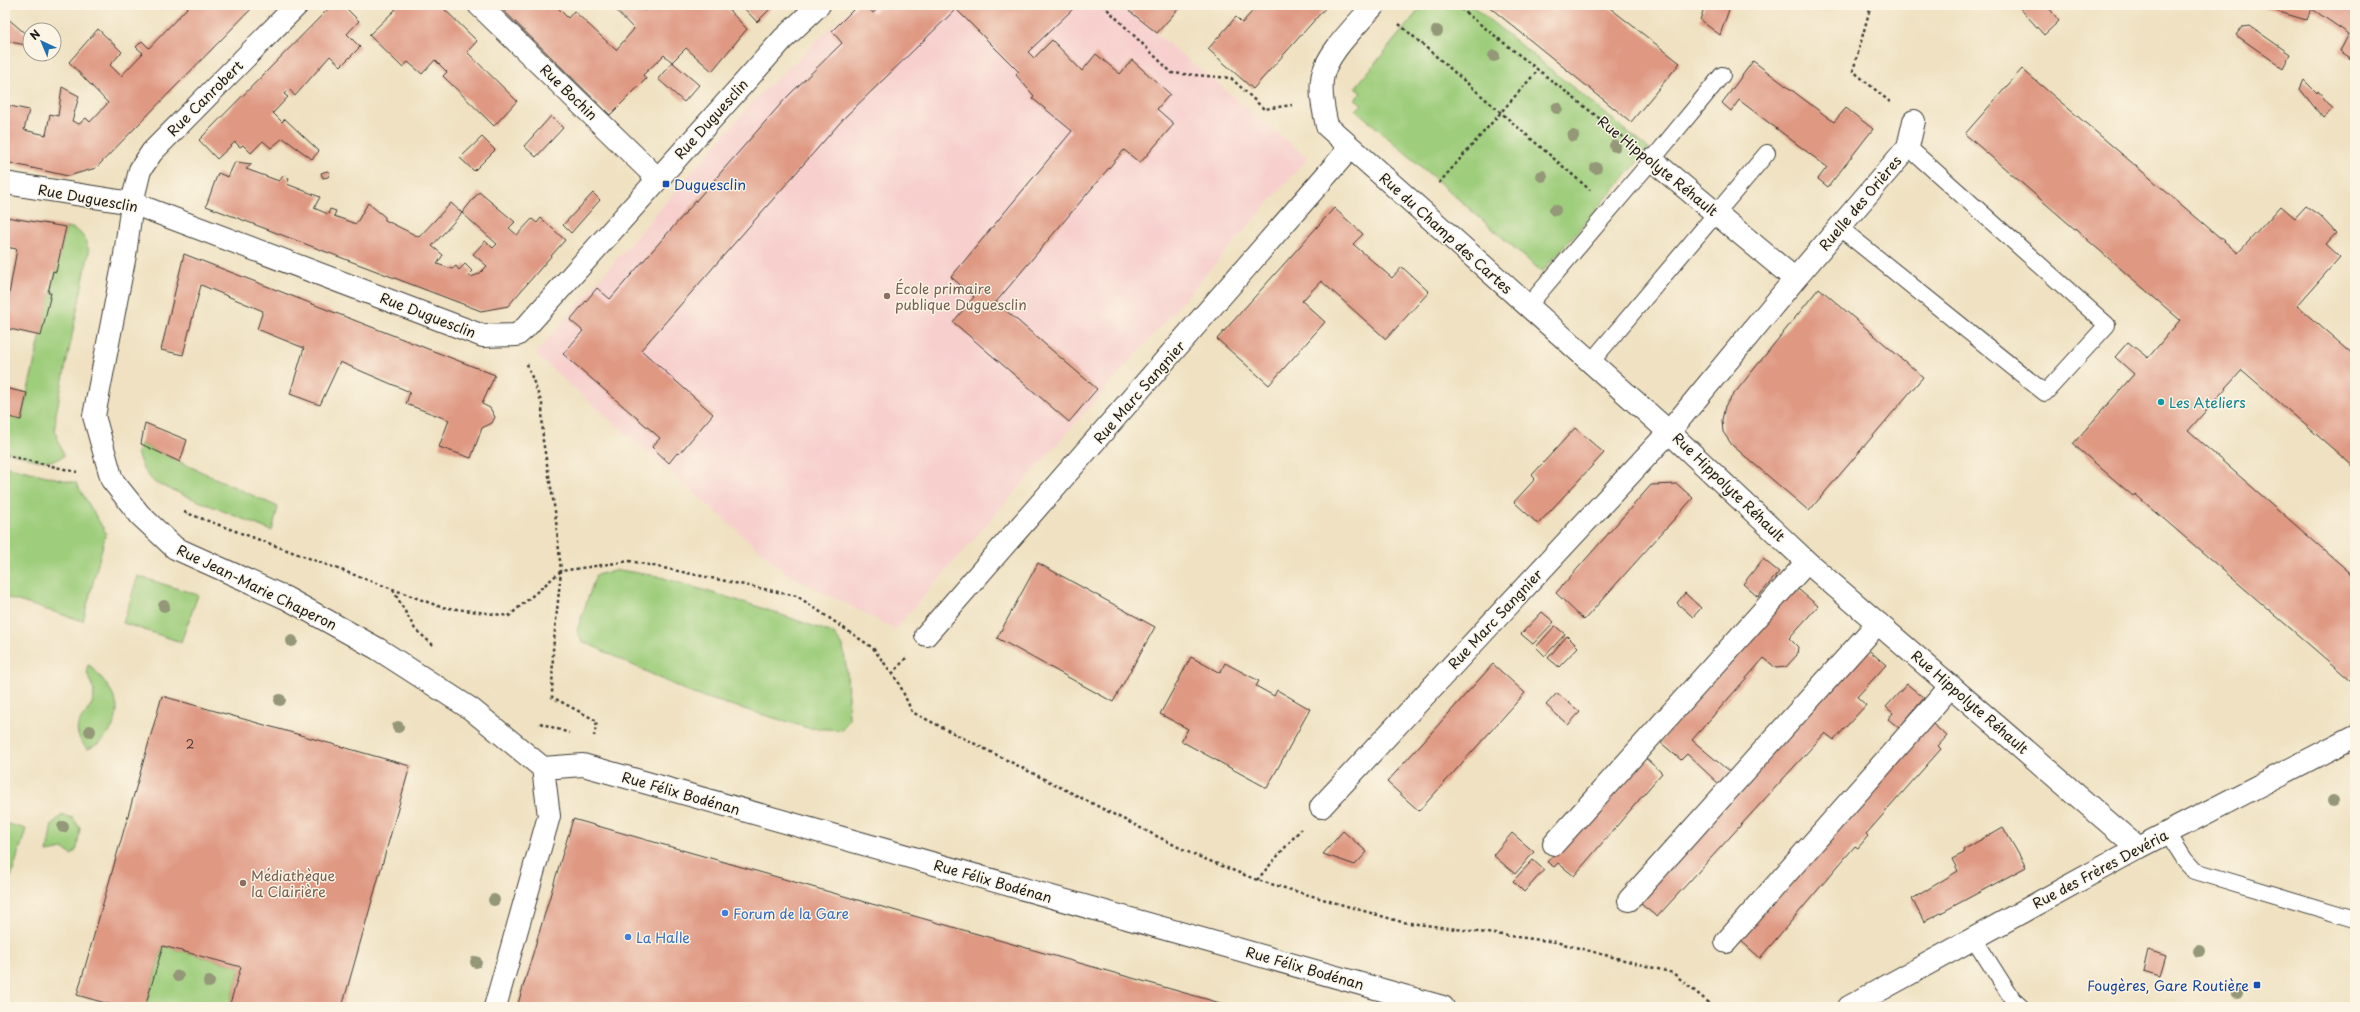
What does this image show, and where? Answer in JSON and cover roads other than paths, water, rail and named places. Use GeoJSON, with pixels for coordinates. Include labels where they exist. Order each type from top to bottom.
{"type":"FeatureCollection","features":[{"type":"Feature","properties":{"kind":"street","name":"Rue Canrobert"},"geometry":{"type":"LineString","coordinates":[[132,203],[140,170],[152,152],[297,5]]}},
{"type":"Feature","properties":{"kind":"street","name":"Rue Bochin"},"geometry":{"type":"LineString","coordinates":[[479,5],[658,179]]}},
{"type":"Feature","properties":{"kind":"street","name":"Rue Duguesclin"},"geometry":{"type":"LineString","coordinates":[[5,183],[132,203],[483,336],[517,335],[526,327],[783,39],[819,5]]}},
{"type":"Feature","properties":{"kind":"street","name":"Rue du Champ des Cartes"},"geometry":{"type":"LineString","coordinates":[[1374,5],[1328,60],[1322,79],[1322,101],[1327,126],[1669,432]]}},
{"type":"Feature","properties":{"kind":"street","name":"Ruelle des Orières"},"geometry":{"type":"LineString","coordinates":[[1795,279],[1908,147],[1914,121]]}},
{"type":"Feature","properties":{"kind":"street","name":"Rue Marc Sangnier"},"geometry":{"type":"LineString","coordinates":[[926,635],[1350,148]]}},
{"type":"Feature","properties":{"kind":"street","name":"Rue Hippolyte Réhault"},"geometry":{"type":"LineString","coordinates":[[1652,160],[1795,279],[1669,432],[1807,562],[2138,848]]}},
{"type":"Feature","properties":{"kind":"street","name":"Rue Jean-Marie Chaperon"},"geometry":{"type":"LineString","coordinates":[[132,203],[125,255],[94,416],[112,480],[140,515],[175,548],[286,598],[378,649],[471,709],[543,768]]}},
{"type":"Feature","properties":{"kind":"street","name":"Rue Marc Sangnier"},"geometry":{"type":"LineString","coordinates":[[1321,806],[1669,432]]}},
{"type":"Feature","properties":{"kind":"street"},"geometry":{"type":"LineString","coordinates":[[1554,844],[1807,562]]}},
{"type":"Feature","properties":{"kind":"street"},"geometry":{"type":"LineString","coordinates":[[1630,900],[1878,623]]}},
{"type":"Feature","properties":{"kind":"street"},"geometry":{"type":"LineString","coordinates":[[1726,942],[1951,686]]}},
{"type":"Feature","properties":{"kind":"street","name":"Rue des Frères Devéria"},"geometry":{"type":"LineString","coordinates":[[1855,1005],[1973,937],[2167,832],[2355,736]]}},
{"type":"Feature","properties":{"kind":"street","name":"Rue Félix Bodénan"},"geometry":{"type":"LineString","coordinates":[[543,768],[583,765],[1442,1007]]}},
{"type":"Feature","properties":{"kind":"street"},"geometry":{"type":"LineString","coordinates":[[494,1007],[549,816],[543,768]]}},
{"type":"Feature","properties":{"kind":"lane"},"geometry":{"type":"LineString","coordinates":[[1528,306],[1722,75]]}},
{"type":"Feature","properties":{"kind":"lane"},"geometry":{"type":"LineString","coordinates":[[1840,228],[2045,393],[2107,325],[1908,147]]}},
{"type":"Feature","properties":{"kind":"lane"},"geometry":{"type":"LineString","coordinates":[[1591,362],[1767,154]]}},
{"type":"Feature","properties":{"kind":"lane"},"geometry":{"type":"LineString","coordinates":[[2167,832],[2185,860],[2195,871],[2355,919]]}},
{"type":"Feature","properties":{"kind":"lane"},"geometry":{"type":"LineString","coordinates":[[1973,937],[2013,1000],[2021,1007]]}},
{"type":"Feature","properties":{"kind":"place","name":"Duguesclin"},"geometry":{"type":"Point","coordinates":[666,184]}},
{"type":"Feature","properties":{"kind":"place","name":"École primaire publique Duguesclin"},"geometry":{"type":"Point","coordinates":[887,296]}},
{"type":"Feature","properties":{"kind":"place","name":"Les Ateliers"},"geometry":{"type":"Point","coordinates":[2161,402]}},
{"type":"Feature","properties":{"kind":"place","name":"Médiathèque la Clairière"},"geometry":{"type":"Point","coordinates":[243,883]}},
{"type":"Feature","properties":{"kind":"place","name":"Forum de la Gare"},"geometry":{"type":"Point","coordinates":[725,913]}},
{"type":"Feature","properties":{"kind":"place","name":"La Halle"},"geometry":{"type":"Point","coordinates":[628,937]}},
{"type":"Feature","properties":{"kind":"place","name":"Fougères, Gare Routière"},"geometry":{"type":"Point","coordinates":[2257,985]}}]}
